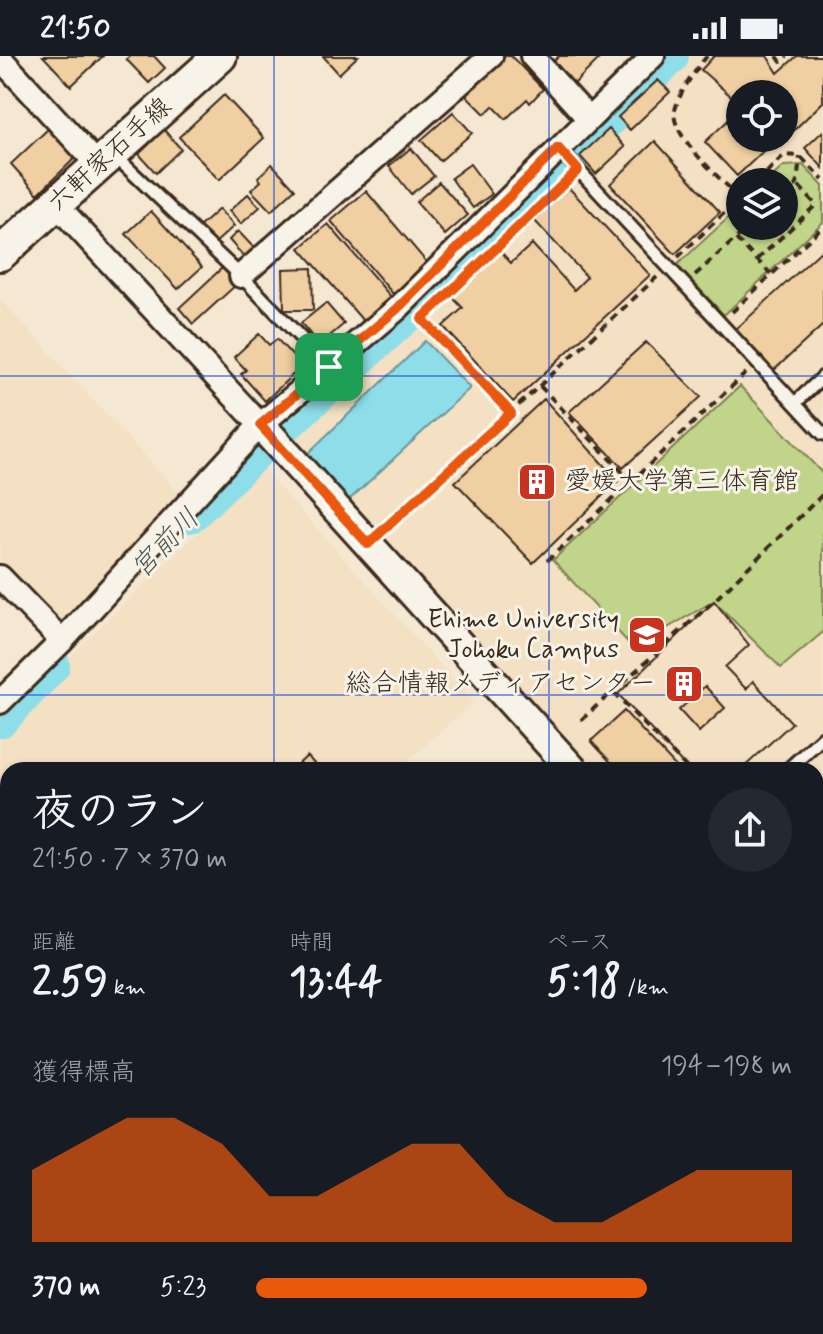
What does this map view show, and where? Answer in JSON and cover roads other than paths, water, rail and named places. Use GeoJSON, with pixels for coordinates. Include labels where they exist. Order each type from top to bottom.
{"type":"FeatureCollection","features":[{"type":"Feature","properties":{"kind":"main road","name":"六軒家石手線"},"geometry":{"type":"LineString","coordinates":[[0,254],[220,56]]}},
{"type":"Feature","properties":{"kind":"street"},"geometry":{"type":"LineString","coordinates":[[241,276],[491,56]]}},
{"type":"Feature","properties":{"kind":"street"},"geometry":{"type":"LineString","coordinates":[[532,56],[588,118]]}},
{"type":"Feature","properties":{"kind":"street"},"geometry":{"type":"LineString","coordinates":[[0,702],[329,367],[397,309],[653,56]]}},
{"type":"Feature","properties":{"kind":"street"},"geometry":{"type":"LineString","coordinates":[[0,58],[106,160]]}},
{"type":"Feature","properties":{"kind":"street"},"geometry":{"type":"LineString","coordinates":[[56,204],[566,762]]}},
{"type":"Feature","properties":{"kind":"street"},"geometry":{"type":"LineString","coordinates":[[0,577],[62,641]]}},
{"type":"Feature","properties":{"kind":"lane"},"geometry":{"type":"LineString","coordinates":[[558,148],[823,434]]}},
{"type":"Feature","properties":{"kind":"lane"},"geometry":{"type":"LineString","coordinates":[[106,160],[241,276],[329,367]]}},
{"type":"Feature","properties":{"kind":"lane"},"geometry":{"type":"LineString","coordinates":[[795,403],[823,377]]}},
{"type":"Feature","properties":{"kind":"lane"},"geometry":{"type":"LineString","coordinates":[[796,762],[823,737]]}},
{"type":"Feature","properties":{"kind":"water"},"geometry":{"type":"Polygon","coordinates":[[[425,341],[470,388],[349,500],[307,454],[425,341]]]}},
{"type":"Feature","properties":{"kind":"waterway","name":"宮前川"},"geometry":{"type":"LineString","coordinates":[[573,153],[670,56]]}},
{"type":"Feature","properties":{"kind":"waterway","name":"宮前川"},"geometry":{"type":"LineString","coordinates":[[288,421],[403,317],[561,165]]}},
{"type":"Feature","properties":{"kind":"waterway","name":"宮前川"},"geometry":{"type":"LineString","coordinates":[[190,514],[260,446]]}},
{"type":"Feature","properties":{"kind":"waterway","name":"宮前川"},"geometry":{"type":"LineString","coordinates":[[0,719],[51,665]]}},
{"type":"Feature","properties":{"kind":"place","name":"愛媛大学第三体育館"},"geometry":{"type":"Point","coordinates":[537,482]}},
{"type":"Feature","properties":{"kind":"place","name":"Ehime University Johoku Campus"},"geometry":{"type":"Point","coordinates":[647,635]}},
{"type":"Feature","properties":{"kind":"place","name":"総合情報メディアセンター"},"geometry":{"type":"Point","coordinates":[684,684]}}]}
